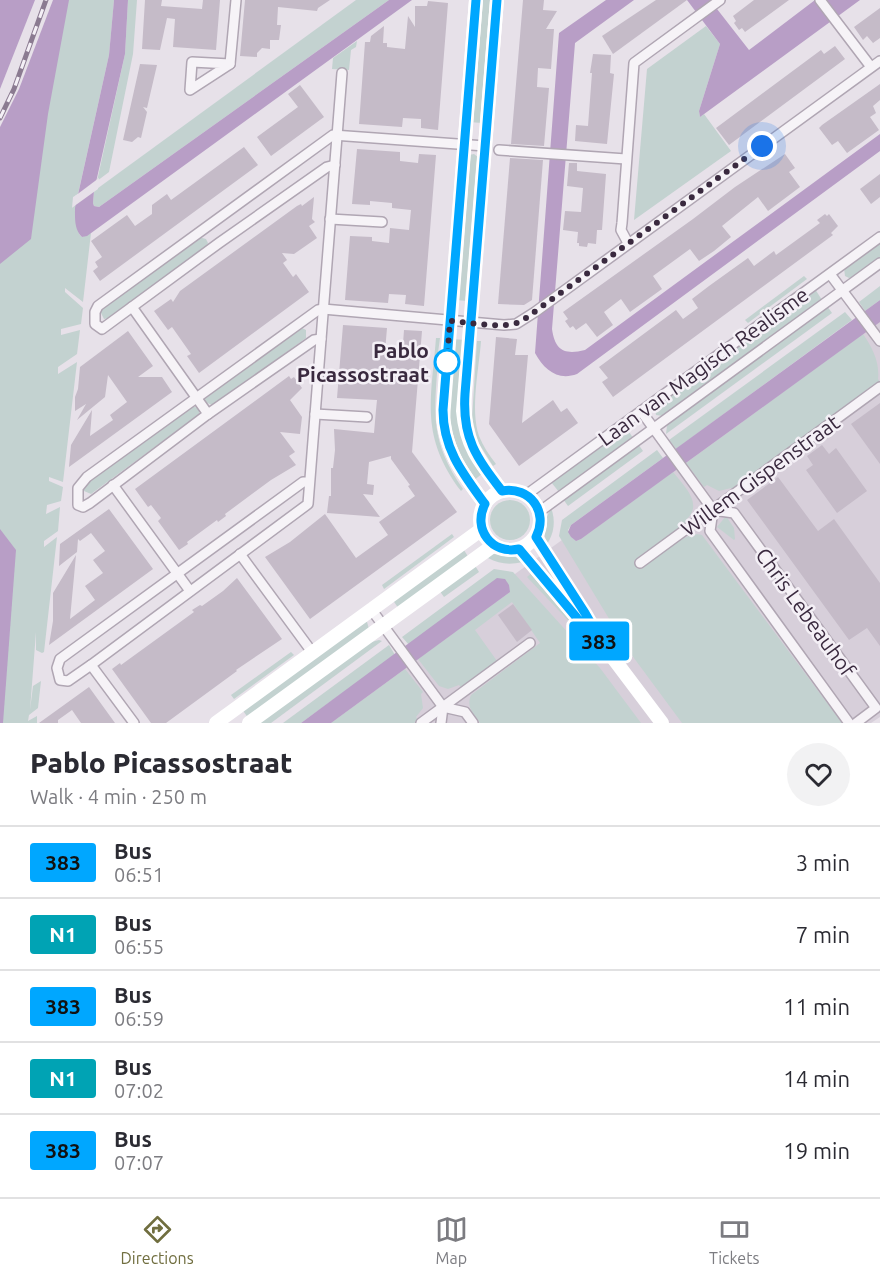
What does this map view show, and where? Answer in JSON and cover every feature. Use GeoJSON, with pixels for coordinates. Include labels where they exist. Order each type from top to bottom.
{"type":"FeatureCollection","features":[{"type":"Feature","properties":{"kind":"main road"},"geometry":{"type":"LineString","coordinates":[[476,0],[443,410],[444,427],[454,459],[485,504]]}},
{"type":"Feature","properties":{"kind":"main road"},"geometry":{"type":"LineString","coordinates":[[496,0],[464,424],[471,448],[502,491]]}},
{"type":"Feature","properties":{"kind":"main road"},"geometry":{"type":"LineString","coordinates":[[502,491],[517,491],[526,495],[534,502],[539,512],[541,522],[536,537],[519,549],[504,550],[494,545],[486,538],[482,529],[480,519],[485,504],[502,491]]}},
{"type":"Feature","properties":{"kind":"main road"},"geometry":{"type":"LineString","coordinates":[[221,722],[312,652],[482,529]]}},
{"type":"Feature","properties":{"kind":"main road"},"geometry":{"type":"LineString","coordinates":[[536,537],[604,646],[662,723]]}},
{"type":"Feature","properties":{"kind":"main road"},"geometry":{"type":"LineString","coordinates":[[249,723],[494,545]]}},
{"type":"Feature","properties":{"kind":"main road"},"geometry":{"type":"LineString","coordinates":[[519,549],[577,618],[604,646]]}},
{"type":"Feature","properties":{"kind":"street"},"geometry":{"type":"LineString","coordinates":[[230,64],[236,0]]}},
{"type":"Feature","properties":{"kind":"street"},"geometry":{"type":"LineString","coordinates":[[628,243],[621,230],[634,63],[720,0]]}},
{"type":"Feature","properties":{"kind":"street"},"geometry":{"type":"LineString","coordinates":[[820,0],[871,67]]}},
{"type":"Feature","properties":{"kind":"street"},"geometry":{"type":"LineString","coordinates":[[321,339],[314,340],[208,414],[90,503],[83,507],[78,505],[78,488],[81,482],[318,310],[504,325],[516,324],[880,61]]}},
{"type":"Feature","properties":{"kind":"street"},"geometry":{"type":"LineString","coordinates":[[192,62],[230,64],[200,84],[190,90],[192,62]]}},
{"type":"Feature","properties":{"kind":"street"},"geometry":{"type":"LineString","coordinates":[[309,482],[303,482],[60,659],[57,674],[60,680],[68,681],[308,504],[342,73]]}},
{"type":"Feature","properties":{"kind":"street"},"geometry":{"type":"LineString","coordinates":[[335,165],[327,167],[219,243],[102,329],[95,324],[95,312],[98,306],[330,137],[337,135],[485,146]]}},
{"type":"Feature","properties":{"kind":"street"},"geometry":{"type":"LineString","coordinates":[[499,150],[626,159]]}},
{"type":"Feature","properties":{"kind":"street"},"geometry":{"type":"LineString","coordinates":[[330,219],[382,222]]}},
{"type":"Feature","properties":{"kind":"street"},"geometry":{"type":"LineString","coordinates":[[207,227],[219,243]]}},
{"type":"Feature","properties":{"kind":"street","name":"Laan van Magisch Realisme"},"geometry":{"type":"LineString","coordinates":[[526,495],[880,237]]}},
{"type":"Feature","properties":{"kind":"street","name":"Laan van Magisch Realisme"},"geometry":{"type":"LineString","coordinates":[[539,512],[880,262]]}},
{"type":"Feature","properties":{"kind":"street"},"geometry":{"type":"LineString","coordinates":[[830,274],[877,338]]}},
{"type":"Feature","properties":{"kind":"street"},"geometry":{"type":"LineString","coordinates":[[132,307],[208,414]]}},
{"type":"Feature","properties":{"kind":"street","name":"Willem Gispenstraat"},"geometry":{"type":"LineString","coordinates":[[640,563],[880,387]]}},
{"type":"Feature","properties":{"kind":"street"},"geometry":{"type":"LineString","coordinates":[[641,411],[713,510]]}},
{"type":"Feature","properties":{"kind":"street"},"geometry":{"type":"LineString","coordinates":[[315,414],[367,417]]}},
{"type":"Feature","properties":{"kind":"street"},"geometry":{"type":"LineString","coordinates":[[113,485],[190,591]]}},
{"type":"Feature","properties":{"kind":"street","name":"Chris Lebeauhof"},"geometry":{"type":"LineString","coordinates":[[849,723],[710,531],[713,510],[734,513],[876,708],[856,723]]}},
{"type":"Feature","properties":{"kind":"street"},"geometry":{"type":"LineString","coordinates":[[240,554],[312,652]]}},
{"type":"Feature","properties":{"kind":"street"},"geometry":{"type":"LineString","coordinates":[[371,609],[443,707],[465,712],[473,723]]}},
{"type":"Feature","properties":{"kind":"street"},"geometry":{"type":"LineString","coordinates":[[421,723],[530,643]]}},
{"type":"Feature","properties":{"kind":"street"},"geometry":{"type":"LineString","coordinates":[[91,664],[134,723]]}},
{"type":"Feature","properties":{"kind":"street"},"geometry":{"type":"LineString","coordinates":[[441,723],[443,707]]}},
{"type":"Feature","properties":{"kind":"shaded area"},"geometry":{"type":"Polygon","coordinates":[[[0,0],[114,0],[109,55],[78,194],[73,197],[72,208],[76,204],[79,234],[82,237],[91,233],[83,302],[65,288],[65,292],[83,308],[81,324],[61,329],[61,335],[80,330],[77,354],[58,367],[58,374],[77,362],[63,482],[49,477],[49,481],[63,487],[61,501],[47,505],[46,514],[60,507],[58,531],[44,541],[44,547],[57,537],[44,652],[42,653],[36,650],[36,632],[30,710],[33,686],[41,681],[38,708],[29,715],[28,721],[37,716],[37,723],[0,723],[0,0]]]}},
{"type":"Feature","properties":{"kind":"shaded area"},"geometry":{"type":"Polygon","coordinates":[[[0,0],[69,0],[48,114],[31,239],[0,264],[0,0]]]}},
{"type":"Feature","properties":{"kind":"shaded area"},"geometry":{"type":"Polygon","coordinates":[[[114,0],[128,0],[125,54],[94,191],[93,203],[94,206],[99,207],[389,0],[412,0],[87,236],[82,237],[76,227],[75,208],[109,55],[114,0]]]}},
{"type":"Feature","properties":{"kind":"shaded area"},"geometry":{"type":"Polygon","coordinates":[[[128,0],[137,0],[133,54],[109,172],[97,181],[125,54],[128,0]]]}},
{"type":"Feature","properties":{"kind":"shaded area"},"geometry":{"type":"Polygon","coordinates":[[[356,0],[389,0],[99,207],[94,206],[94,191],[356,0]]]}},
{"type":"Feature","properties":{"kind":"shaded area"},"geometry":{"type":"Polygon","coordinates":[[[479,0],[492,0],[482,123],[469,122],[479,0]]]}},
{"type":"Feature","properties":{"kind":"shaded area"},"geometry":{"type":"Polygon","coordinates":[[[606,0],[634,0],[575,43],[552,329],[558,347],[562,350],[572,352],[585,350],[880,134],[880,151],[577,374],[564,376],[547,369],[535,353],[559,33],[606,0]]]}},
{"type":"Feature","properties":{"kind":"shaded area"},"geometry":{"type":"Polygon","coordinates":[[[687,0],[710,0],[749,50],[815,0],[860,0],[700,117],[699,111],[720,44],[687,0]]]}},
{"type":"Feature","properties":{"kind":"shaded area"},"geometry":{"type":"Polygon","coordinates":[[[706,26],[720,44],[699,111],[700,117],[704,114],[731,151],[634,220],[647,69],[706,26]]]}},
{"type":"Feature","properties":{"kind":"shaded area"},"geometry":{"type":"Polygon","coordinates":[[[357,41],[356,47],[351,50],[349,70],[332,69],[333,58],[357,41]]]}},
{"type":"Feature","properties":{"kind":"shaded area"},"geometry":{"type":"Polygon","coordinates":[[[474,154],[479,158],[468,301],[455,300],[469,155],[474,154]]]}},
{"type":"Feature","properties":{"kind":"shaded area"},"geometry":{"type":"Polygon","coordinates":[[[199,237],[206,239],[208,243],[206,247],[109,318],[104,319],[100,311],[102,307],[199,237]]]}},
{"type":"Feature","properties":{"kind":"shaded area"},"geometry":{"type":"Polygon","coordinates":[[[880,241],[880,257],[853,277],[845,276],[844,268],[880,241]]]}},
{"type":"Feature","properties":{"kind":"shaded area"},"geometry":{"type":"Polygon","coordinates":[[[804,276],[807,279],[748,323],[745,320],[804,276]]]}},
{"type":"Feature","properties":{"kind":"shaded area"},"geometry":{"type":"Polygon","coordinates":[[[880,286],[880,300],[865,311],[859,302],[880,286]]]}},
{"type":"Feature","properties":{"kind":"shaded area"},"geometry":{"type":"Polygon","coordinates":[[[815,289],[822,300],[663,416],[656,415],[655,406],[815,289]]]}},
{"type":"Feature","properties":{"kind":"shaded area"},"geometry":{"type":"Polygon","coordinates":[[[880,300],[880,322],[581,539],[576,541],[571,537],[568,532],[571,525],[880,300]]]}},
{"type":"Feature","properties":{"kind":"shaded area"},"geometry":{"type":"Polygon","coordinates":[[[827,306],[832,313],[666,434],[671,420],[827,306]]]}},
{"type":"Feature","properties":{"kind":"shaded area"},"geometry":{"type":"Polygon","coordinates":[[[880,310],[880,717],[871,723],[309,723],[880,310]]]}},
{"type":"Feature","properties":{"kind":"shaded area"},"geometry":{"type":"Polygon","coordinates":[[[845,312],[852,320],[676,449],[669,440],[845,312]]]}},
{"type":"Feature","properties":{"kind":"shaded area"},"geometry":{"type":"Polygon","coordinates":[[[300,327],[306,330],[306,338],[215,404],[205,402],[205,396],[300,327]]]}},
{"type":"Feature","properties":{"kind":"shaded area"},"geometry":{"type":"Polygon","coordinates":[[[863,334],[875,355],[880,382],[733,490],[731,488],[719,491],[707,485],[704,487],[686,463],[863,334]]]}},
{"type":"Feature","properties":{"kind":"shaded area"},"geometry":{"type":"Polygon","coordinates":[[[436,338],[440,338],[435,412],[437,427],[445,456],[463,489],[461,491],[439,453],[431,418],[436,338]]]}},
{"type":"Feature","properties":{"kind":"shaded area"},"geometry":{"type":"Polygon","coordinates":[[[452,339],[465,340],[461,388],[483,473],[473,481],[449,435],[452,339]]]}},
{"type":"Feature","properties":{"kind":"shaded area"},"geometry":{"type":"Polygon","coordinates":[[[477,341],[481,341],[475,401],[476,425],[482,443],[496,464],[493,466],[478,442],[472,418],[477,341]]]}},
{"type":"Feature","properties":{"kind":"shaded area"},"geometry":{"type":"Polygon","coordinates":[[[190,406],[199,408],[199,414],[91,494],[84,491],[84,483],[190,406]]]}},
{"type":"Feature","properties":{"kind":"shaded area"},"geometry":{"type":"Polygon","coordinates":[[[626,427],[633,438],[559,492],[551,482],[626,427]]]}},
{"type":"Feature","properties":{"kind":"shaded area"},"geometry":{"type":"Polygon","coordinates":[[[638,444],[643,451],[568,506],[563,499],[638,444]]]}},
{"type":"Feature","properties":{"kind":"shaded area"},"geometry":{"type":"Polygon","coordinates":[[[657,450],[663,458],[571,525],[568,530],[571,537],[576,541],[581,539],[673,472],[687,489],[693,501],[691,514],[686,520],[688,522],[634,561],[641,569],[679,540],[695,534],[702,535],[842,723],[682,723],[628,650],[559,536],[562,520],[657,450]]]}},
{"type":"Feature","properties":{"kind":"shaded area"},"geometry":{"type":"Polygon","coordinates":[[[510,500],[518,501],[524,506],[529,512],[529,528],[524,534],[518,539],[510,540],[502,539],[496,534],[491,528],[490,520],[491,512],[496,506],[502,501],[510,500]]]}},
{"type":"Feature","properties":{"kind":"shaded area"},"geometry":{"type":"Polygon","coordinates":[[[551,508],[553,527],[547,544],[545,526],[551,508]]]}},
{"type":"Feature","properties":{"kind":"shaded area"},"geometry":{"type":"Polygon","coordinates":[[[726,516],[734,528],[734,540],[717,527],[726,516]]]}},
{"type":"Feature","properties":{"kind":"shaded area"},"geometry":{"type":"Polygon","coordinates":[[[0,529],[16,550],[3,723],[0,723],[0,529]]]}},
{"type":"Feature","properties":{"kind":"shaded area"},"geometry":{"type":"Polygon","coordinates":[[[452,534],[454,537],[384,589],[382,585],[452,534]]]}},
{"type":"Feature","properties":{"kind":"shaded area"},"geometry":{"type":"Polygon","coordinates":[[[462,547],[469,558],[399,609],[392,599],[462,547]]]}},
{"type":"Feature","properties":{"kind":"shaded area"},"geometry":{"type":"Polygon","coordinates":[[[492,554],[513,556],[522,562],[500,563],[488,558],[492,554]]]}},
{"type":"Feature","properties":{"kind":"shaded area"},"geometry":{"type":"Polygon","coordinates":[[[474,564],[479,572],[444,597],[439,590],[474,564]]]}},
{"type":"Feature","properties":{"kind":"shaded area"},"geometry":{"type":"Polygon","coordinates":[[[494,569],[513,572],[600,668],[641,723],[480,723],[470,706],[471,695],[540,643],[512,602],[475,630],[497,661],[462,688],[459,685],[448,689],[439,686],[418,659],[510,592],[497,579],[409,645],[402,637],[494,569]]]}},
{"type":"Feature","properties":{"kind":"shaded area"},"geometry":{"type":"Polygon","coordinates":[[[533,572],[579,629],[581,634],[527,577],[533,572]]]}},
{"type":"Feature","properties":{"kind":"shaded area"},"geometry":{"type":"Polygon","coordinates":[[[497,578],[505,579],[510,592],[331,723],[301,723],[497,578]]]}},
{"type":"Feature","properties":{"kind":"shaded area"},"geometry":{"type":"Polygon","coordinates":[[[363,622],[367,622],[369,629],[249,719],[241,708],[363,622]]]}},
{"type":"Feature","properties":{"kind":"shaded area"},"geometry":{"type":"Polygon","coordinates":[[[382,641],[271,723],[257,723],[364,644],[382,641]]]}},
{"type":"Feature","properties":{"kind":"shaded area"},"geometry":{"type":"Polygon","coordinates":[[[389,645],[395,655],[301,723],[283,723],[389,645]]]}},
{"type":"Feature","properties":{"kind":"shaded area"},"geometry":{"type":"Polygon","coordinates":[[[291,652],[294,655],[234,699],[231,695],[291,652]]]}},
{"type":"Feature","properties":{"kind":"shaded area"},"geometry":{"type":"Polygon","coordinates":[[[405,669],[423,692],[421,694],[423,708],[416,717],[418,720],[414,723],[331,723],[405,669]]]}},
{"type":"Feature","properties":{"kind":"pier"},"geometry":{"type":"Polygon","coordinates":[[[35,0],[53,0],[19,89],[0,127],[0,89],[35,0]]]}},
{"type":"Feature","properties":{"kind":"pier"},"geometry":{"type":"Polygon","coordinates":[[[99,178],[98,189],[73,207],[75,196],[99,178]]]}},
{"type":"Feature","properties":{"kind":"building"},"geometry":{"type":"Polygon","coordinates":[[[145,0],[162,0],[161,6],[202,9],[203,0],[220,0],[216,50],[173,47],[175,19],[167,18],[160,50],[142,49],[145,0]]]}},
{"type":"Feature","properties":{"kind":"building"},"geometry":{"type":"Polygon","coordinates":[[[245,0],[330,0],[317,11],[278,7],[277,25],[281,25],[279,40],[270,40],[270,49],[262,48],[257,53],[257,57],[240,56],[245,0]]]}},
{"type":"Feature","properties":{"kind":"building"},"geometry":{"type":"Polygon","coordinates":[[[523,0],[544,0],[543,10],[557,11],[546,29],[554,29],[551,69],[538,68],[537,87],[549,88],[544,146],[511,144],[523,0]]]}},
{"type":"Feature","properties":{"kind":"building"},"geometry":{"type":"Polygon","coordinates":[[[656,0],[687,0],[613,54],[602,36],[656,0]]]}},
{"type":"Feature","properties":{"kind":"building"},"geometry":{"type":"Polygon","coordinates":[[[754,0],[789,0],[745,32],[742,28],[739,30],[734,23],[736,21],[733,16],[754,0]]]}},
{"type":"Feature","properties":{"kind":"building"},"geometry":{"type":"Polygon","coordinates":[[[428,1],[448,3],[438,130],[421,128],[421,119],[403,118],[402,127],[359,124],[365,42],[370,42],[371,36],[384,26],[383,43],[387,43],[387,47],[405,49],[408,16],[415,27],[415,6],[427,6],[428,1]]]}},
{"type":"Feature","properties":{"kind":"building"},"geometry":{"type":"Polygon","coordinates":[[[880,8],[880,38],[873,43],[867,36],[863,40],[854,27],[880,8]]]}},
{"type":"Feature","properties":{"kind":"building"},"geometry":{"type":"Polygon","coordinates":[[[835,46],[845,59],[729,145],[716,128],[821,50],[824,54],[835,46]]]}},
{"type":"Feature","properties":{"kind":"building"},"geometry":{"type":"Polygon","coordinates":[[[593,54],[611,55],[610,73],[614,74],[607,144],[575,141],[576,125],[588,126],[593,54]]]}},
{"type":"Feature","properties":{"kind":"building"},"geometry":{"type":"Polygon","coordinates":[[[140,64],[157,65],[147,108],[143,107],[147,112],[141,138],[138,137],[132,142],[123,140],[140,64]]]}},
{"type":"Feature","properties":{"kind":"building"},"geometry":{"type":"Polygon","coordinates":[[[880,84],[880,100],[873,106],[876,113],[870,117],[879,130],[847,153],[838,141],[832,145],[819,128],[880,84]]]}},
{"type":"Feature","properties":{"kind":"building"},"geometry":{"type":"Polygon","coordinates":[[[300,85],[324,117],[271,156],[257,137],[298,107],[288,94],[300,85]]]}},
{"type":"Feature","properties":{"kind":"building"},"geometry":{"type":"Polygon","coordinates":[[[244,147],[258,165],[100,281],[93,271],[98,267],[95,262],[102,257],[91,241],[127,215],[135,226],[152,214],[152,205],[167,194],[171,200],[244,147]]]}},
{"type":"Feature","properties":{"kind":"building"},"geometry":{"type":"Polygon","coordinates":[[[357,149],[400,152],[400,161],[418,163],[419,154],[436,155],[424,306],[405,304],[406,295],[389,294],[388,303],[345,300],[350,236],[372,237],[372,241],[389,243],[390,228],[409,230],[411,210],[392,208],[392,203],[370,201],[370,205],[352,204],[357,149]]]}},
{"type":"Feature","properties":{"kind":"building"},"geometry":{"type":"Polygon","coordinates":[[[785,154],[795,168],[789,172],[800,187],[768,211],[758,197],[722,226],[731,237],[714,251],[699,261],[690,249],[653,276],[662,289],[630,312],[621,299],[604,312],[613,325],[597,337],[586,323],[576,330],[573,326],[570,328],[563,312],[735,187],[785,154]]]}},
{"type":"Feature","properties":{"kind":"building"},"geometry":{"type":"Polygon","coordinates":[[[510,158],[543,160],[532,300],[524,305],[498,304],[510,158]]]}},
{"type":"Feature","properties":{"kind":"building"},"geometry":{"type":"Polygon","coordinates":[[[569,163],[577,163],[577,171],[606,174],[602,230],[597,230],[596,244],[588,243],[587,247],[579,246],[577,243],[578,232],[563,230],[565,211],[581,212],[583,188],[567,186],[569,163]]]}},
{"type":"Feature","properties":{"kind":"building"},"geometry":{"type":"Polygon","coordinates":[[[880,174],[880,197],[871,204],[860,189],[880,174]]]}},
{"type":"Feature","properties":{"kind":"building"},"geometry":{"type":"Polygon","coordinates":[[[314,197],[312,219],[315,222],[309,226],[317,238],[294,254],[282,253],[287,260],[283,263],[293,277],[296,274],[309,292],[199,373],[187,356],[191,354],[172,327],[168,330],[154,311],[171,299],[173,302],[180,291],[297,206],[301,204],[302,206],[314,197]]]}},
{"type":"Feature","properties":{"kind":"building"},"geometry":{"type":"Polygon","coordinates":[[[825,214],[827,216],[829,214],[838,226],[831,233],[833,235],[613,397],[602,382],[608,378],[599,367],[676,310],[683,319],[698,308],[692,299],[709,286],[748,258],[754,266],[774,251],[776,255],[820,223],[817,220],[825,214]]]}},
{"type":"Feature","properties":{"kind":"building"},"geometry":{"type":"Polygon","coordinates":[[[343,325],[387,328],[385,351],[389,356],[402,357],[404,330],[422,331],[412,452],[457,512],[310,619],[265,557],[290,542],[325,514],[356,558],[388,535],[379,522],[415,496],[391,456],[369,462],[367,484],[374,485],[373,495],[363,494],[380,517],[327,513],[329,496],[331,496],[331,468],[333,468],[335,450],[334,429],[374,433],[377,400],[337,398],[343,325]]]}},
{"type":"Feature","properties":{"kind":"building"},"geometry":{"type":"Polygon","coordinates":[[[128,331],[153,366],[138,377],[162,377],[172,392],[69,467],[71,445],[92,410],[90,436],[113,420],[110,415],[127,402],[108,375],[105,397],[77,420],[86,404],[75,411],[80,367],[128,331]]]}},
{"type":"Feature","properties":{"kind":"building"},"geometry":{"type":"Polygon","coordinates":[[[496,337],[517,339],[515,355],[528,355],[522,423],[553,400],[561,412],[567,408],[578,423],[519,466],[489,424],[496,337]]]}},
{"type":"Feature","properties":{"kind":"building"},"geometry":{"type":"Polygon","coordinates":[[[289,376],[291,379],[294,377],[302,388],[290,400],[302,417],[300,434],[280,432],[295,452],[289,456],[296,465],[271,480],[179,550],[158,521],[161,518],[151,505],[148,507],[135,489],[289,376]]]}},
{"type":"Feature","properties":{"kind":"building"},"geometry":{"type":"Polygon","coordinates":[[[880,403],[880,464],[851,424],[880,403]]]}},
{"type":"Feature","properties":{"kind":"building"},"geometry":{"type":"Polygon","coordinates":[[[822,445],[829,454],[836,448],[867,491],[837,513],[806,470],[813,465],[807,456],[822,445]]]}},
{"type":"Feature","properties":{"kind":"building"},"geometry":{"type":"Polygon","coordinates":[[[778,477],[818,531],[834,519],[880,583],[880,646],[867,628],[849,640],[747,500],[778,477]]]}},
{"type":"Feature","properties":{"kind":"building"},"geometry":{"type":"Polygon","coordinates":[[[109,509],[153,569],[49,645],[53,621],[53,593],[76,555],[70,619],[95,600],[85,586],[103,573],[93,560],[105,551],[91,533],[80,541],[78,539],[77,552],[59,566],[60,544],[109,509]]]}},
{"type":"Feature","properties":{"kind":"building"},"geometry":{"type":"Polygon","coordinates":[[[237,578],[282,639],[236,670],[166,723],[151,723],[112,669],[120,663],[121,665],[194,612],[192,610],[202,606],[223,591],[237,578]]]}},
{"type":"Feature","properties":{"kind":"building"},"geometry":{"type":"Polygon","coordinates":[[[513,604],[532,630],[517,642],[498,615],[513,604]]]}},
{"type":"Feature","properties":{"kind":"building"},"geometry":{"type":"Polygon","coordinates":[[[89,687],[115,723],[81,723],[72,710],[58,720],[58,723],[39,723],[89,687]]]}},
{"type":"Feature","properties":{"kind":"railway"},"geometry":{"type":"LineString","coordinates":[[0,118],[14,89],[46,0]]}},
{"type":"Feature","properties":{"kind":"bus line","name":"383"},"geometry":{"type":"LineString","coordinates":[[476,0],[443,410],[444,427],[454,459],[462,474],[485,504],[481,514],[483,534],[499,548],[519,549],[577,618],[604,646],[536,537],[541,522],[537,507],[531,498],[522,492],[502,491],[478,461],[471,448],[464,424],[497,0]]}},
{"type":"Feature","properties":{"kind":"place","name":"Pablo Picassostraat"},"geometry":{"type":"Point","coordinates":[447,362]}},
{"type":"Feature","properties":{"kind":"route"},"geometry":{"type":"LineString","coordinates":[[447,362],[450,321],[504,325],[522,321],[762,146]]}}]}
